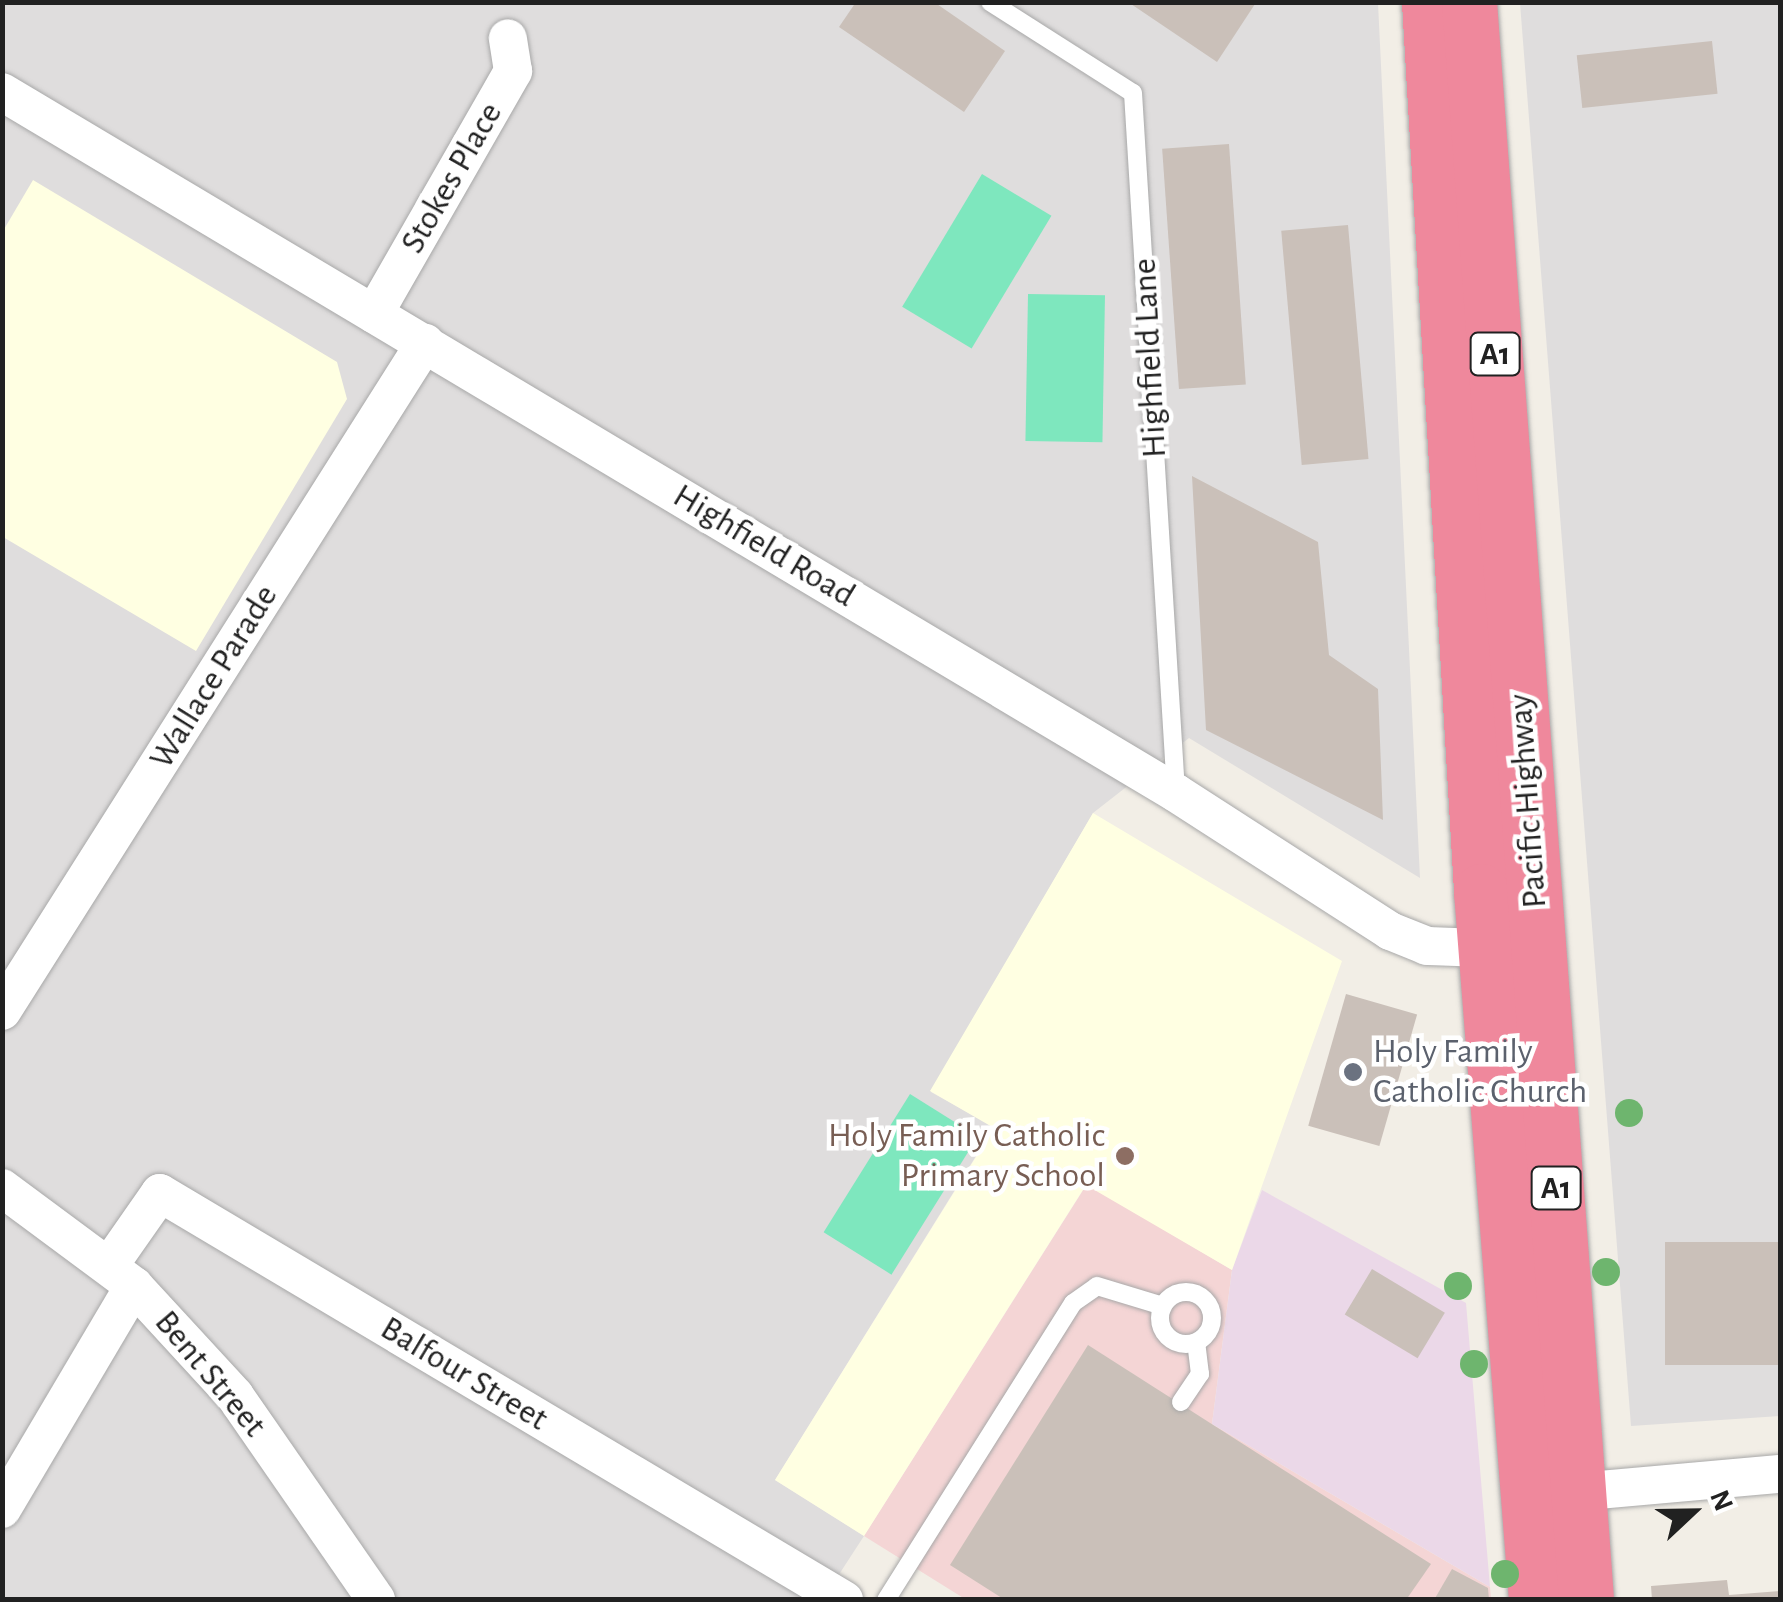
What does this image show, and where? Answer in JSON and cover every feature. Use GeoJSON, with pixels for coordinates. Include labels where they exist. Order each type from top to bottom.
{"type":"FeatureCollection","features":[{"type":"Feature","properties":{"kind":"highway","name":"Pacific Highway"},"geometry":{"type":"LineString","coordinates":[[1428,2],[1484,949],[1536,1600]]}},
{"type":"Feature","properties":{"kind":"highway","name":"Pacific Highway"},"geometry":{"type":"LineString","coordinates":[[1469,2],[1586,1600]]}},
{"type":"Feature","properties":{"kind":"street","name":"Stokes Place"},"geometry":{"type":"LineString","coordinates":[[374,314],[513,72],[508,38]]}},
{"type":"Feature","properties":{"kind":"street","name":"Highfield Road"},"geometry":{"type":"LineString","coordinates":[[2,92],[1176,793],[1390,931],[1428,946],[1540,948]]}},
{"type":"Feature","properties":{"kind":"street","name":"Wallace Parade"},"geometry":{"type":"LineString","coordinates":[[2,1011],[425,343]]}},
{"type":"Feature","properties":{"kind":"street","name":"Bent Street"},"geometry":{"type":"LineString","coordinates":[[2,1188],[122,1276],[235,1396],[376,1600]]}},
{"type":"Feature","properties":{"kind":"street","name":"Balfour Street"},"geometry":{"type":"LineString","coordinates":[[122,1276],[160,1193],[844,1600]]}},
{"type":"Feature","properties":{"kind":"street"},"geometry":{"type":"LineString","coordinates":[[2,1509],[122,1276]]}},
{"type":"Feature","properties":{"kind":"street"},"geometry":{"type":"LineString","coordinates":[[1577,1492],[1780,1474]]}},
{"type":"Feature","properties":{"kind":"lane","name":"Highfield Lane"},"geometry":{"type":"LineString","coordinates":[[990,2],[1134,93],[1176,793]]}},
{"type":"Feature","properties":{"kind":"lane"},"geometry":{"type":"LineString","coordinates":[[886,1600],[1073,1303],[1097,1286],[1163,1306]]}},
{"type":"Feature","properties":{"kind":"lane"},"geometry":{"type":"LineString","coordinates":[[1163,1306],[1181,1292],[1204,1298],[1213,1319],[1196,1343],[1200,1374],[1182,1402]]}},
{"type":"Feature","properties":{"kind":"lane"},"geometry":{"type":"LineString","coordinates":[[1163,1306],[1170,1338],[1196,1343]]}},
{"type":"Feature","properties":{"kind":"shaded area"},"geometry":{"type":"Polygon","coordinates":[[[3,3],[1378,3],[1420,878],[1189,738],[1093,813],[931,1092],[994,1127],[775,1480],[864,1536],[823,1599],[3,1600],[3,3]]]}},
{"type":"Feature","properties":{"kind":"shaded area"},"geometry":{"type":"Polygon","coordinates":[[[1520,3],[1780,3],[1780,1416],[1631,1426],[1520,3]]]}},
{"type":"Feature","properties":{"kind":"shaded area"},"geometry":{"type":"Polygon","coordinates":[[[33,180],[337,362],[347,399],[196,651],[3,537],[3,231],[33,180]]]}},
{"type":"Feature","properties":{"kind":"shaded area","name":"Holy Family Catholic Primary School"},"geometry":{"type":"Polygon","coordinates":[[[1093,813],[1342,961],[1232,1270],[1086,1185],[864,1536],[775,1480],[994,1128],[930,1091],[1093,813]]]}},
{"type":"Feature","properties":{"kind":"shaded area"},"geometry":{"type":"Polygon","coordinates":[[[1087,1184],[1232,1270],[1212,1424],[1490,1587],[1491,1599],[965,1599],[864,1536],[1087,1184]]]}},
{"type":"Feature","properties":{"kind":"shaded area"},"geometry":{"type":"Polygon","coordinates":[[[1262,1190],[1466,1303],[1490,1587],[1212,1424],[1232,1270],[1262,1190]]]}},
{"type":"Feature","properties":{"kind":"green space"},"geometry":{"type":"Polygon","coordinates":[[[982,174],[1051,216],[972,349],[902,307],[982,174]]]}},
{"type":"Feature","properties":{"kind":"green space"},"geometry":{"type":"Polygon","coordinates":[[[1028,294],[1105,295],[1102,442],[1025,441],[1028,294]]]}},
{"type":"Feature","properties":{"kind":"green space"},"geometry":{"type":"Polygon","coordinates":[[[910,1094],[978,1136],[891,1275],[824,1232],[910,1094]]]}},
{"type":"Feature","properties":{"kind":"building"},"geometry":{"type":"Polygon","coordinates":[[[856,2],[934,2],[1005,51],[964,112],[839,27],[856,2]]]}},
{"type":"Feature","properties":{"kind":"building"},"geometry":{"type":"Polygon","coordinates":[[[1128,2],[1252,2],[1255,4],[1217,62],[1128,2]]]}},
{"type":"Feature","properties":{"kind":"building"},"geometry":{"type":"Polygon","coordinates":[[[1712,41],[1718,94],[1582,108],[1577,55],[1712,41]]]}},
{"type":"Feature","properties":{"kind":"building"},"geometry":{"type":"Polygon","coordinates":[[[1229,144],[1246,384],[1179,389],[1162,149],[1229,144]]]}},
{"type":"Feature","properties":{"kind":"building"},"geometry":{"type":"Polygon","coordinates":[[[1348,225],[1368,459],[1302,465],[1281,231],[1348,225]]]}},
{"type":"Feature","properties":{"kind":"building"},"geometry":{"type":"Polygon","coordinates":[[[1192,476],[1318,542],[1329,655],[1378,689],[1383,820],[1206,730],[1192,476]]]}},
{"type":"Feature","properties":{"kind":"building"},"geometry":{"type":"Polygon","coordinates":[[[1346,994],[1417,1014],[1379,1146],[1308,1126],[1346,994]]]}},
{"type":"Feature","properties":{"kind":"building"},"geometry":{"type":"Polygon","coordinates":[[[1665,1242],[1780,1242],[1780,1365],[1665,1365],[1665,1242]]]}},
{"type":"Feature","properties":{"kind":"building"},"geometry":{"type":"Polygon","coordinates":[[[1372,1269],[1445,1313],[1418,1358],[1345,1314],[1372,1269]]]}},
{"type":"Feature","properties":{"kind":"building"},"geometry":{"type":"Polygon","coordinates":[[[1088,1345],[1431,1564],[1406,1600],[1005,1600],[950,1565],[1088,1345]]]}},
{"type":"Feature","properties":{"kind":"building"},"geometry":{"type":"Polygon","coordinates":[[[1452,1569],[1488,1588],[1489,1600],[1434,1600],[1452,1569]]]}},
{"type":"Feature","properties":{"kind":"building"},"geometry":{"type":"Polygon","coordinates":[[[1727,1580],[1729,1595],[1780,1591],[1780,1600],[1652,1600],[1651,1586],[1727,1580]]]}},
{"type":"Feature","properties":{"kind":"place","name":"Holy Family Catholic Church"},"geometry":{"type":"Point","coordinates":[1353,1072]}},
{"type":"Feature","properties":{"kind":"place","name":"Holy Family Catholic Primary School"},"geometry":{"type":"Point","coordinates":[1125,1156]}}]}
